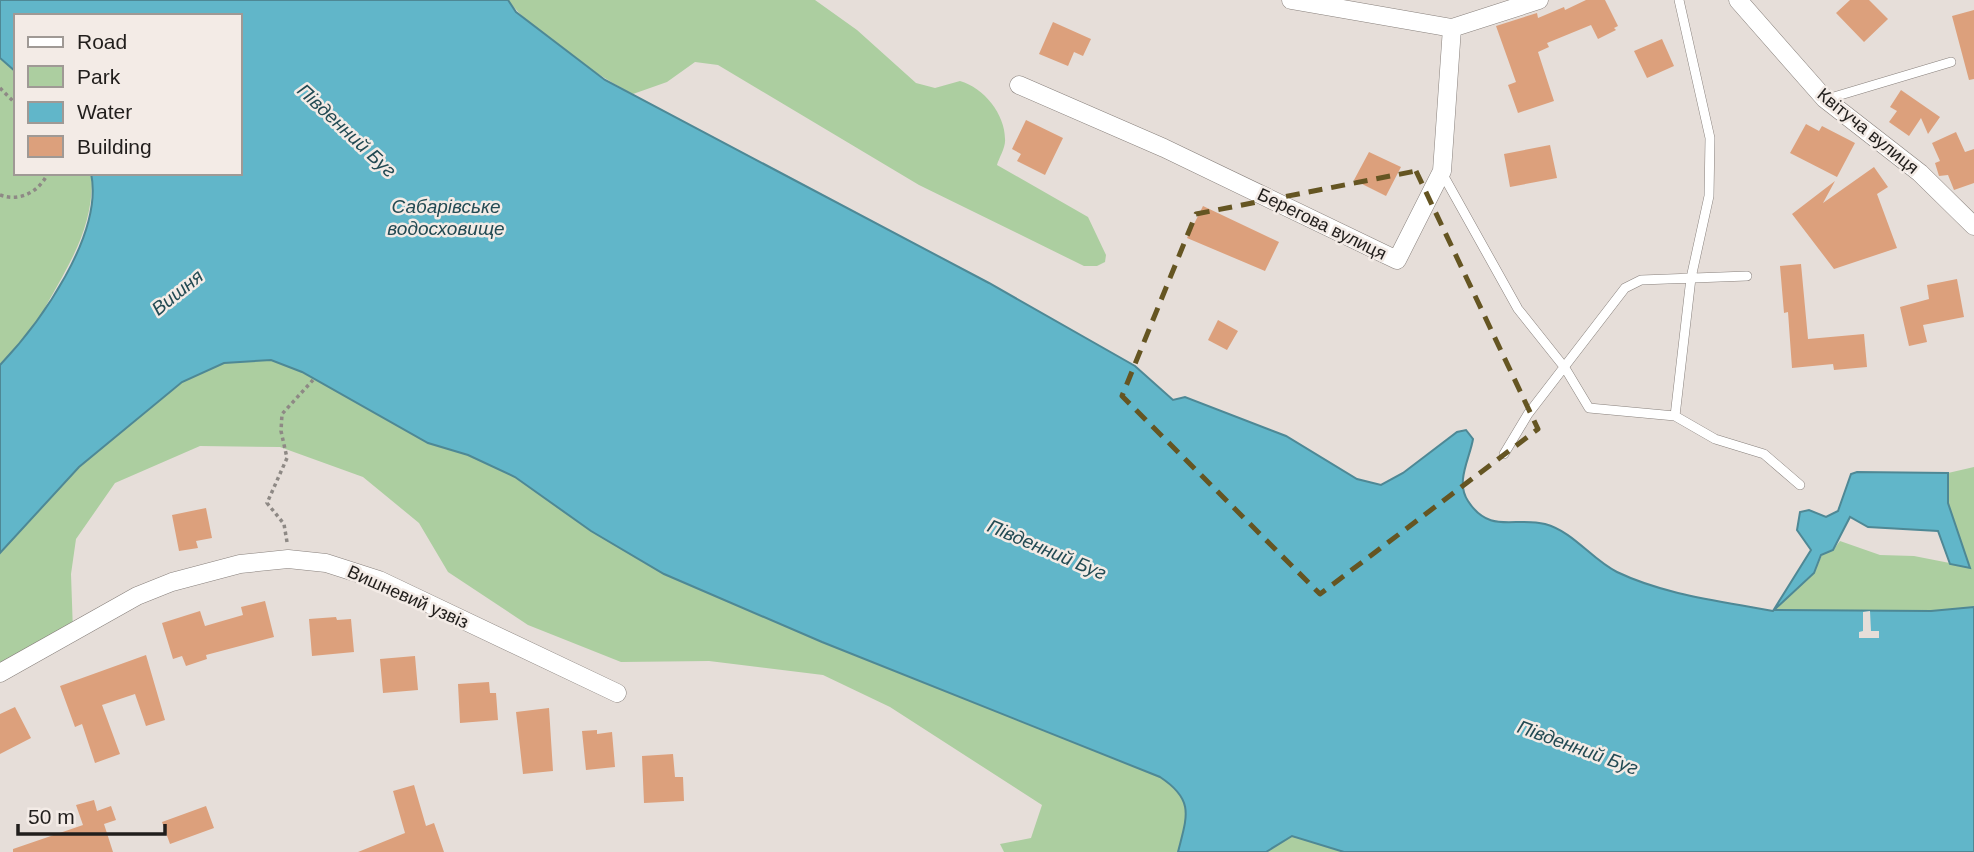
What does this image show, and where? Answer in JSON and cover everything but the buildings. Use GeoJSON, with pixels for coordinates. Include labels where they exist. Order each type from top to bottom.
{"type":"FeatureCollection","features":[{"type":"Feature","properties":{"kind":"street"},"geometry":{"type":"LineString","coordinates":[[1291,0],[1452,28],[1539,0]]}},
{"type":"Feature","properties":{"kind":"street","name":"Квітуча вулиця"},"geometry":{"type":"LineString","coordinates":[[1738,0],[1825,99],[1920,173],[1974,226]]}},
{"type":"Feature","properties":{"kind":"street","name":"Берегова вулиця"},"geometry":{"type":"LineString","coordinates":[[1019,85],[1164,148],[1397,260],[1442,171],[1452,28]]}},
{"type":"Feature","properties":{"kind":"street","name":"Вишневий узвіз"},"geometry":{"type":"LineString","coordinates":[[0,673],[137,596],[172,582],[240,564],[288,559],[326,563],[379,580],[617,693]]}},
{"type":"Feature","properties":{"kind":"lane"},"geometry":{"type":"LineString","coordinates":[[1675,416],[1691,278],[1709,197],[1710,138],[1679,0]]}},
{"type":"Feature","properties":{"kind":"lane"},"geometry":{"type":"LineString","coordinates":[[1825,99],[1951,62]]}},
{"type":"Feature","properties":{"kind":"lane"},"geometry":{"type":"LineString","coordinates":[[1442,171],[1518,309],[1565,368],[1589,408],[1675,416],[1715,439],[1764,454],[1800,485]]}},
{"type":"Feature","properties":{"kind":"lane"},"geometry":{"type":"LineString","coordinates":[[1504,454],[1528,414],[1625,288],[1641,281],[1747,276]]}},
{"type":"Feature","properties":{"kind":"path"},"geometry":{"type":"LineString","coordinates":[[0,88],[14,102]]}},
{"type":"Feature","properties":{"kind":"path"},"geometry":{"type":"LineString","coordinates":[[0,195],[17,198],[32,192],[42,184],[47,175]]}},
{"type":"Feature","properties":{"kind":"path"},"geometry":{"type":"LineString","coordinates":[[286,531],[267,503],[287,457],[282,414],[313,380]]}},
{"type":"Feature","properties":{"kind":"highlighted area"},"geometry":{"type":"Polygon","coordinates":[[[1416,171],[1538,429],[1320,594],[1122,396],[1196,214],[1416,171]]]}},
{"type":"Feature","properties":{"kind":"green space"},"geometry":{"type":"Polygon","coordinates":[[[508,0],[815,0],[857,30],[916,83],[935,88],[960,81],[985,96],[992,103],[1004,130],[1004,145],[997,165],[1088,217],[1106,255],[1105,262],[1097,266],[1084,266],[919,185],[718,65],[695,62],[667,82],[633,94],[566,52],[532,25],[508,0]]]}},
{"type":"Feature","properties":{"kind":"green space"},"geometry":{"type":"Polygon","coordinates":[[[0,58],[14,70],[14,175],[91,175],[92,180],[88,214],[78,245],[34,329],[0,407],[0,58]]]}},
{"type":"Feature","properties":{"kind":"green space"},"geometry":{"type":"Polygon","coordinates":[[[271,360],[302,372],[428,443],[468,455],[515,477],[644,563],[1160,777],[1179,793],[1186,810],[1178,852],[1004,852],[1000,844],[1031,838],[1042,805],[890,707],[823,675],[709,661],[621,662],[528,625],[448,572],[419,523],[363,477],[280,447],[200,446],[115,483],[76,539],[71,574],[73,632],[0,673],[0,553],[79,467],[182,382],[224,363],[271,360]]]}},
{"type":"Feature","properties":{"kind":"green space"},"geometry":{"type":"Polygon","coordinates":[[[1974,467],[1974,607],[1931,611],[1773,611],[1814,573],[1822,555],[1833,550],[1840,541],[1880,555],[1914,556],[1970,567],[1948,503],[1948,473],[1974,467]]]}},
{"type":"Feature","properties":{"kind":"green space"},"geometry":{"type":"Polygon","coordinates":[[[1292,836],[1344,852],[1266,852],[1292,836]]]}},
{"type":"Feature","properties":{"kind":"water","name":"Сабарівське водосховище"},"geometry":{"type":"Polygon","coordinates":[[[0,0],[508,0],[516,12],[605,80],[989,283],[1135,366],[1173,400],[1185,397],[1286,436],[1357,479],[1381,485],[1403,473],[1457,432],[1466,430],[1473,439],[1464,470],[1463,486],[1464,494],[1476,511],[1494,521],[1534,522],[1555,528],[1617,572],[1673,592],[1773,611],[1811,550],[1797,530],[1800,512],[1809,510],[1826,517],[1838,511],[1851,474],[1857,472],[1948,473],[1948,503],[1970,568],[1950,564],[1938,531],[1868,527],[1850,517],[1833,550],[1821,555],[1814,573],[1774,610],[1931,611],[1974,607],[1974,852],[1344,852],[1292,836],[1266,852],[1178,852],[1186,810],[1179,793],[1160,777],[822,642],[664,574],[591,531],[515,477],[468,455],[428,443],[302,372],[271,360],[224,363],[182,382],[79,467],[0,553],[0,365],[50,302],[78,249],[88,223],[92,197],[91,175],[242,175],[242,14],[14,14],[14,70],[0,58],[0,0]]]}},
{"type":"Feature","properties":{"kind":"pier"},"geometry":{"type":"Polygon","coordinates":[[[1870,611],[1871,631],[1879,631],[1879,638],[1859,638],[1859,632],[1863,631],[1863,612],[1870,611]]]}},
{"type":"Feature","properties":{"kind":"water label","name":"Південний Буг"},"geometry":{"type":"Point","coordinates":[347,130]}},
{"type":"Feature","properties":{"kind":"water label","name":"Вишня"},"geometry":{"type":"Point","coordinates":[177,292]}},
{"type":"Feature","properties":{"kind":"water label","name":"Південний Буг"},"geometry":{"type":"Point","coordinates":[1047,549]}},
{"type":"Feature","properties":{"kind":"water label","name":"Південний Буг"},"geometry":{"type":"Point","coordinates":[1578,747]}}]}
